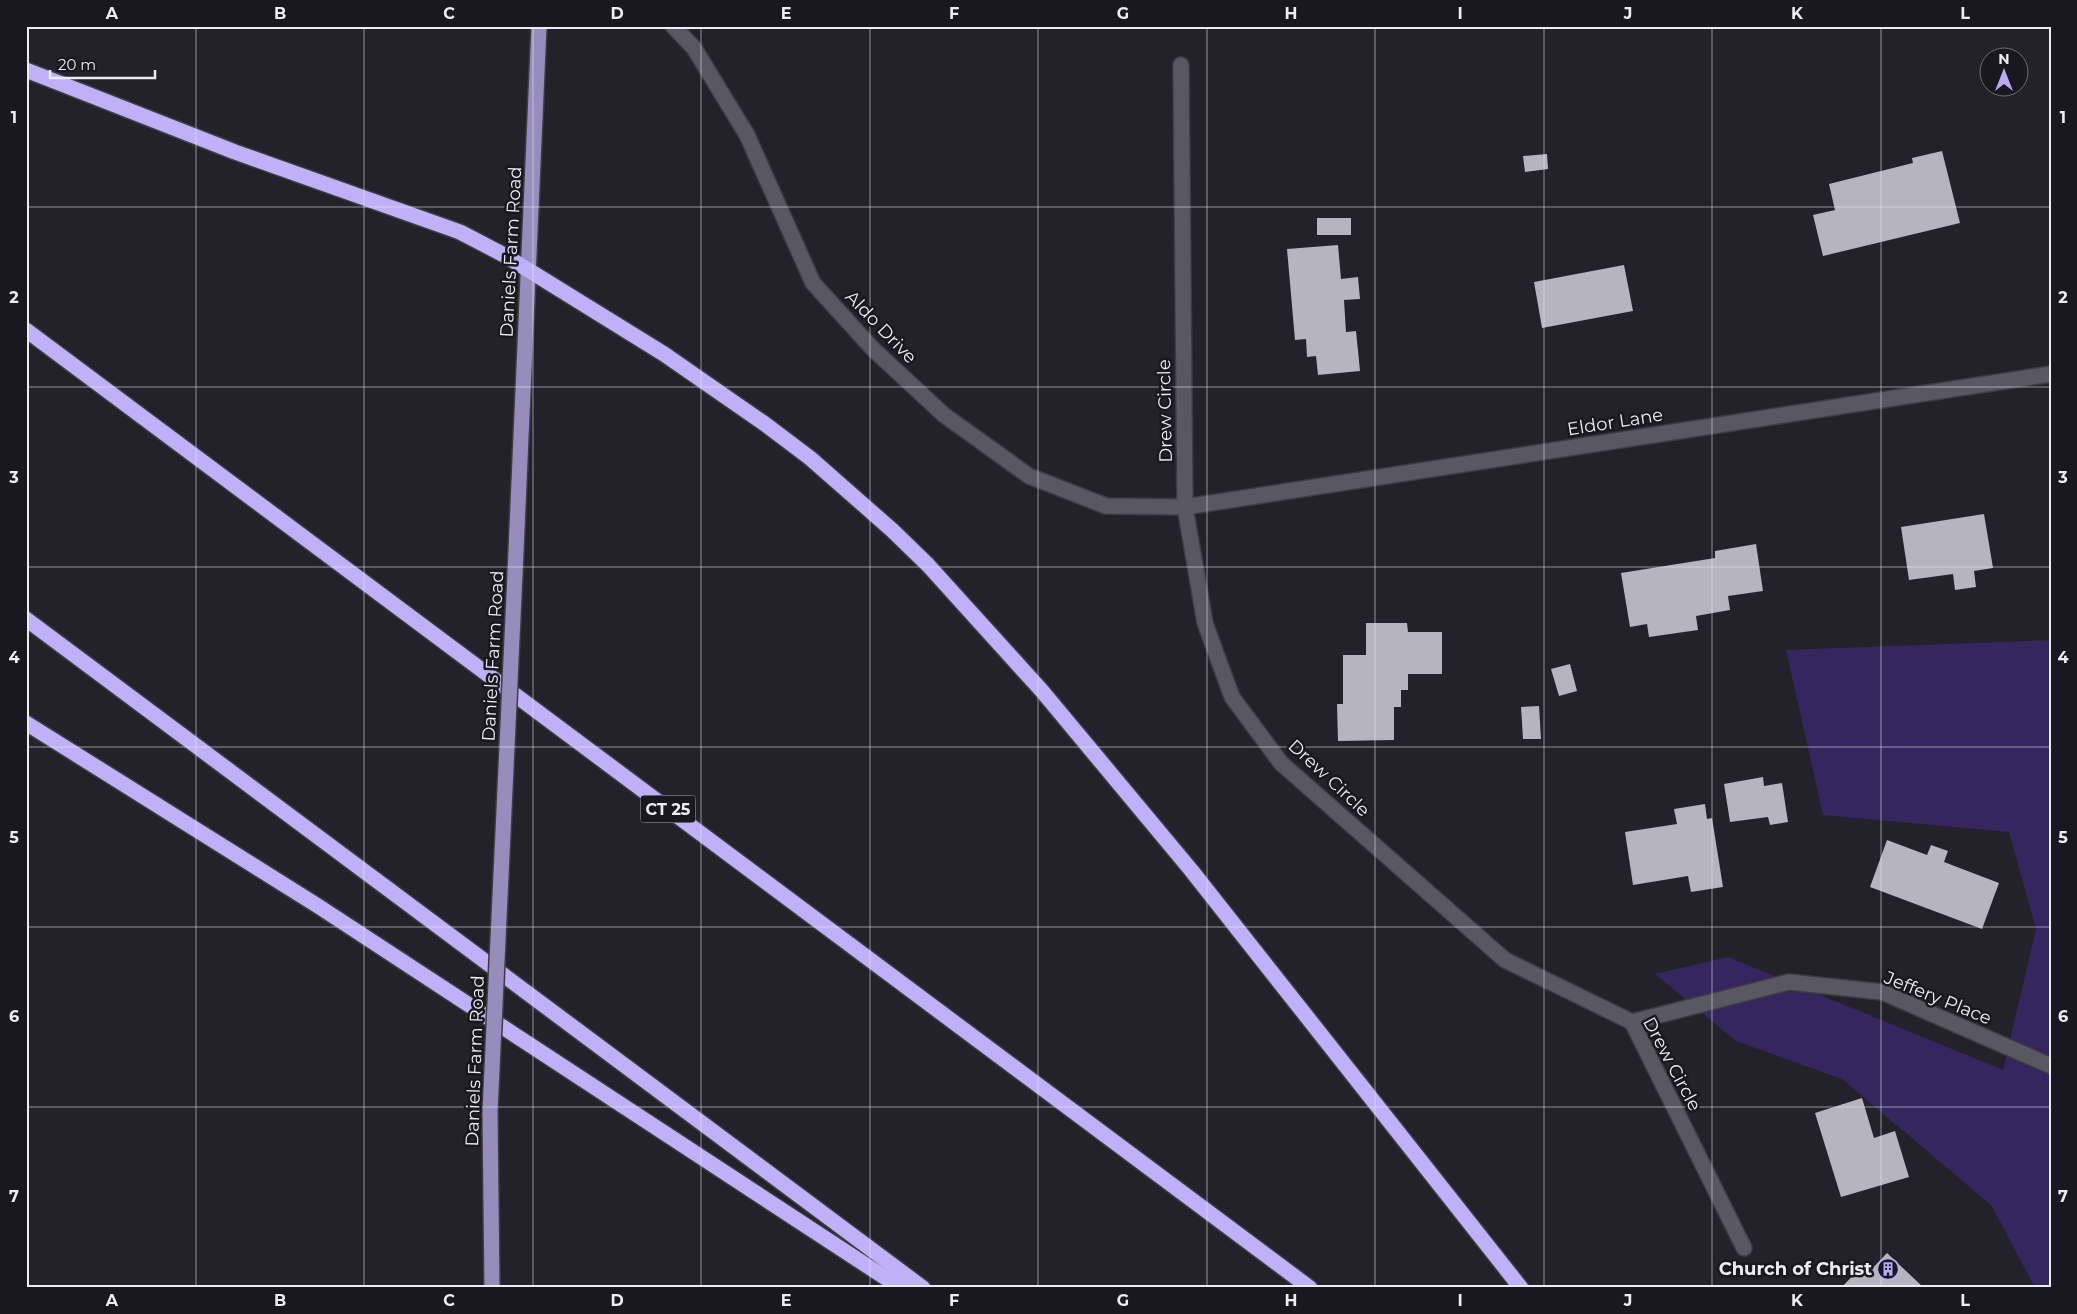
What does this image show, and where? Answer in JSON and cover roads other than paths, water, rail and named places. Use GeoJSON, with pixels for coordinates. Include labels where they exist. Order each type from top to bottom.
{"type":"FeatureCollection","features":[{"type":"Feature","properties":{"kind":"highway"},"geometry":{"type":"LineString","coordinates":[[26,70],[235,152],[439,224],[497,251],[664,354],[765,424],[851,494],[928,565],[1036,684],[1191,870],[1521,1288]]}},
{"type":"Feature","properties":{"kind":"highway","name":"CT 25"},"geometry":{"type":"LineString","coordinates":[[26,330],[1310,1288]]}},
{"type":"Feature","properties":{"kind":"highway"},"geometry":{"type":"LineString","coordinates":[[26,619],[922,1288]]}},
{"type":"Feature","properties":{"kind":"highway"},"geometry":{"type":"LineString","coordinates":[[26,723],[318,906],[900,1288]]}},
{"type":"Feature","properties":{"kind":"main road","name":"Daniels Farm Road"},"geometry":{"type":"LineString","coordinates":[[492,1288],[490,1112],[540,26]]}},
{"type":"Feature","properties":{"kind":"street","name":"Aldo Drive"},"geometry":{"type":"LineString","coordinates":[[673,26],[694,48],[747,135],[813,283],[880,355],[944,415],[1029,476],[1106,506],[1185,508]]}},
{"type":"Feature","properties":{"kind":"street","name":"Drew Circle"},"geometry":{"type":"LineString","coordinates":[[1181,65],[1185,508],[1205,622],[1232,697],[1281,763],[1505,960],[1632,1022],[1744,1248]]}},
{"type":"Feature","properties":{"kind":"street","name":"Eldor Lane"},"geometry":{"type":"LineString","coordinates":[[1185,508],[2051,374]]}},
{"type":"Feature","properties":{"kind":"street","name":"Jeffery Place"},"geometry":{"type":"LineString","coordinates":[[1632,1022],[1789,982],[1882,992],[2051,1066]]}},
{"type":"Feature","properties":{"kind":"place","name":"Church of Christ"},"geometry":{"type":"Point","coordinates":[1888,1269]}}]}
